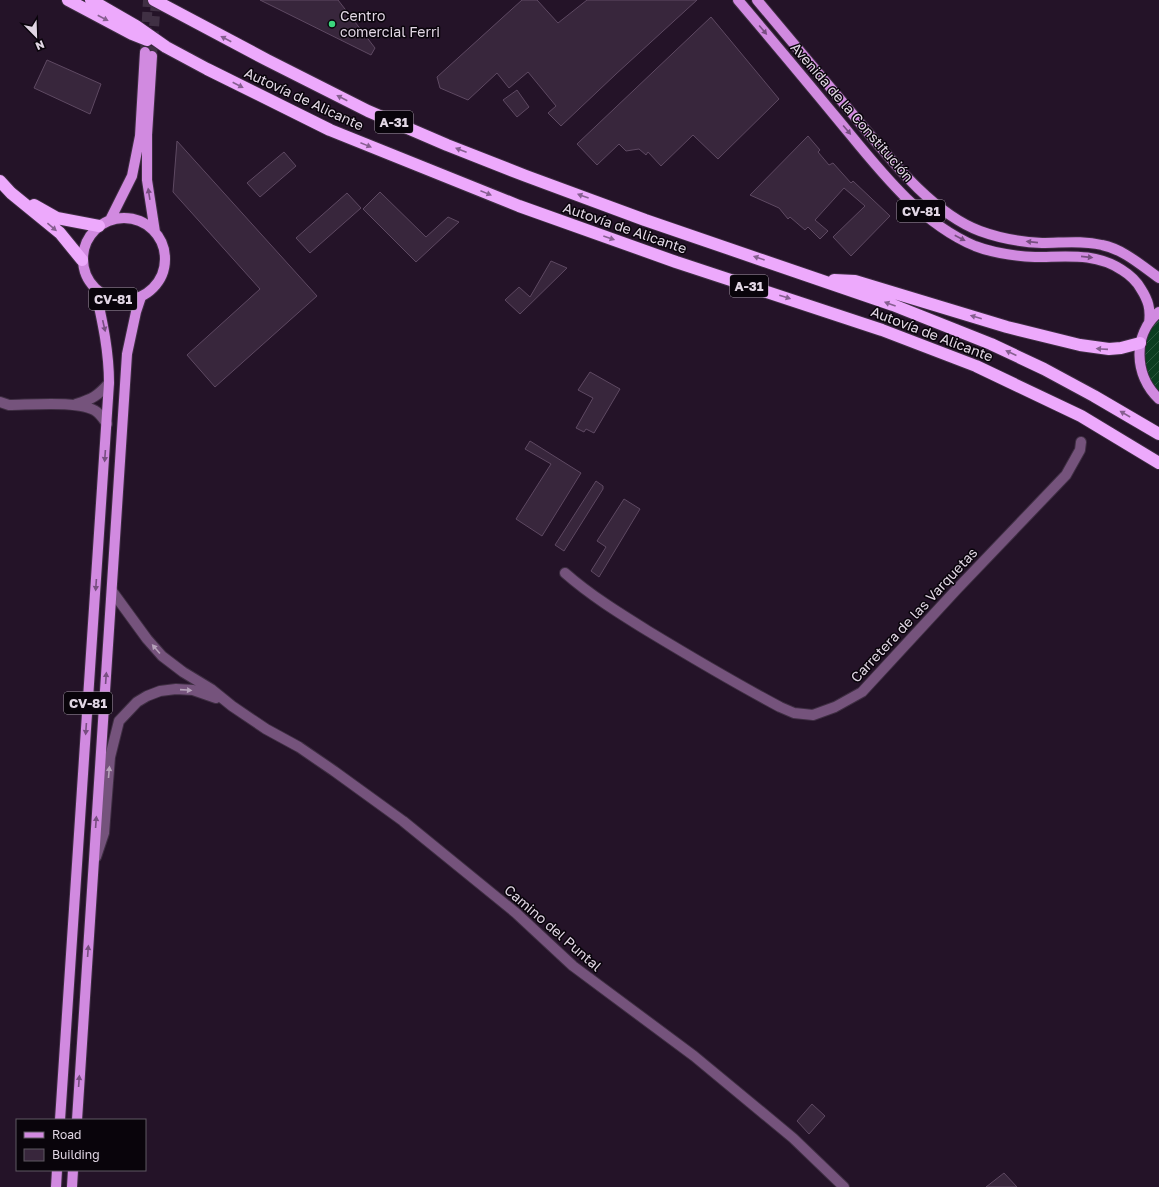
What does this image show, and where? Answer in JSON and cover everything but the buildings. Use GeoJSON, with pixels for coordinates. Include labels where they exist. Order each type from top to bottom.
{"type":"FeatureCollection","features":[{"type":"Feature","properties":{"kind":"highway"},"geometry":{"type":"LineString","coordinates":[[68,0],[132,34],[166,47]]}},
{"type":"Feature","properties":{"kind":"highway","name":"Autovía de Alicante"},"geometry":{"type":"LineString","coordinates":[[91,0],[136,26],[166,47],[330,130],[519,206],[676,262],[882,330],[976,366],[1081,416],[1159,463]]}},
{"type":"Feature","properties":{"kind":"highway","name":"Autovía de Alicante"},"geometry":{"type":"LineString","coordinates":[[154,0],[260,57],[368,111],[440,142],[526,176],[638,217],[893,305],[991,344],[1044,369],[1159,434]]}},
{"type":"Feature","properties":{"kind":"highway"},"geometry":{"type":"LineString","coordinates":[[0,181],[11,193],[60,233],[82,260]]}},
{"type":"Feature","properties":{"kind":"highway"},"geometry":{"type":"LineString","coordinates":[[11,193],[57,218],[99,226]]}},
{"type":"Feature","properties":{"kind":"highway"},"geometry":{"type":"LineString","coordinates":[[822,280],[854,281],[1007,327],[1092,348],[1121,348],[1140,343]]}},
{"type":"Feature","properties":{"kind":"main road","name":"Avenida de la Constitución"},"geometry":{"type":"LineString","coordinates":[[738,0],[884,175],[935,223],[976,246],[995,252],[1034,256],[1093,257],[1107,261],[1133,277],[1139,285],[1147,299],[1150,309],[1149,323]]}},
{"type":"Feature","properties":{"kind":"main road","name":"Avenida de la Constitución"},"geometry":{"type":"LineString","coordinates":[[757,0],[894,163],[928,198],[954,218],[979,231],[1008,239],[1040,243],[1080,242],[1104,245],[1130,258],[1159,278]]}},
{"type":"Feature","properties":{"kind":"main road","name":"CV-81"},"geometry":{"type":"LineString","coordinates":[[110,220],[132,176],[140,136],[149,54],[147,180],[155,232]]}},
{"type":"Feature","properties":{"kind":"main road","name":"CV-81"},"geometry":{"type":"LineString","coordinates":[[122,218],[135,219],[146,224],[155,232],[162,243],[165,255],[164,268],[160,280],[152,290],[141,297],[129,300],[116,300],[105,296],[88,280],[84,271],[82,260],[84,247],[87,241],[99,226],[110,220],[122,218]]}},
{"type":"Feature","properties":{"kind":"main road","name":"CV-81"},"geometry":{"type":"LineString","coordinates":[[60,1119],[109,383],[109,358],[106,336],[95,288]]}},
{"type":"Feature","properties":{"kind":"main road","name":"CV-81"},"geometry":{"type":"LineString","coordinates":[[77,1119],[127,354],[136,312],[141,297]]}},
{"type":"Feature","properties":{"kind":"main road","name":"CV-81"},"geometry":{"type":"LineString","coordinates":[[1159,312],[1149,323],[1140,343],[1139,356],[1141,370],[1146,383],[1159,399]]}},
{"type":"Feature","properties":{"kind":"main road"},"geometry":{"type":"LineString","coordinates":[[56,1187],[57,1171]]}},
{"type":"Feature","properties":{"kind":"main road"},"geometry":{"type":"LineString","coordinates":[[72,1187],[73,1171]]}},
{"type":"Feature","properties":{"kind":"street"},"geometry":{"type":"LineString","coordinates":[[0,402],[9,405],[75,404],[89,400],[96,396],[109,383]]}},
{"type":"Feature","properties":{"kind":"street"},"geometry":{"type":"LineString","coordinates":[[75,404],[97,412],[107,424]]}},
{"type":"Feature","properties":{"kind":"street","name":"Carretera de las Varquetas"},"geometry":{"type":"LineString","coordinates":[[565,573],[580,587],[598,599],[696,660],[780,707],[794,713],[813,715],[835,707],[862,692],[957,589],[1066,475],[1080,450],[1081,442]]}},
{"type":"Feature","properties":{"kind":"street","name":"Camino del Puntal"},"geometry":{"type":"LineString","coordinates":[[112,591],[147,639],[162,656],[182,672],[211,689],[232,706],[266,729],[299,747],[403,821],[516,913],[577,970],[694,1056],[793,1138],[844,1187]]}},
{"type":"Feature","properties":{"kind":"street","name":"Camino del Puntal"},"geometry":{"type":"LineString","coordinates":[[94,865],[104,832],[110,757],[119,721],[127,711],[147,696],[160,691],[176,689],[193,690],[207,694],[232,706]]}},
{"type":"Feature","properties":{"kind":"green space"},"geometry":{"type":"Polygon","coordinates":[[[1159,312],[1159,399],[1146,383],[1140,343],[1159,312]]]}},
{"type":"Feature","properties":{"kind":"tunnel"},"geometry":{"type":"LineString","coordinates":[[145,52],[148,0]]}},
{"type":"Feature","properties":{"kind":"tunnel"},"geometry":{"type":"LineString","coordinates":[[152,56],[156,0]]}},
{"type":"Feature","properties":{"kind":"place","name":"Centro comercial Ferri"},"geometry":{"type":"Point","coordinates":[332,24]}}]}
